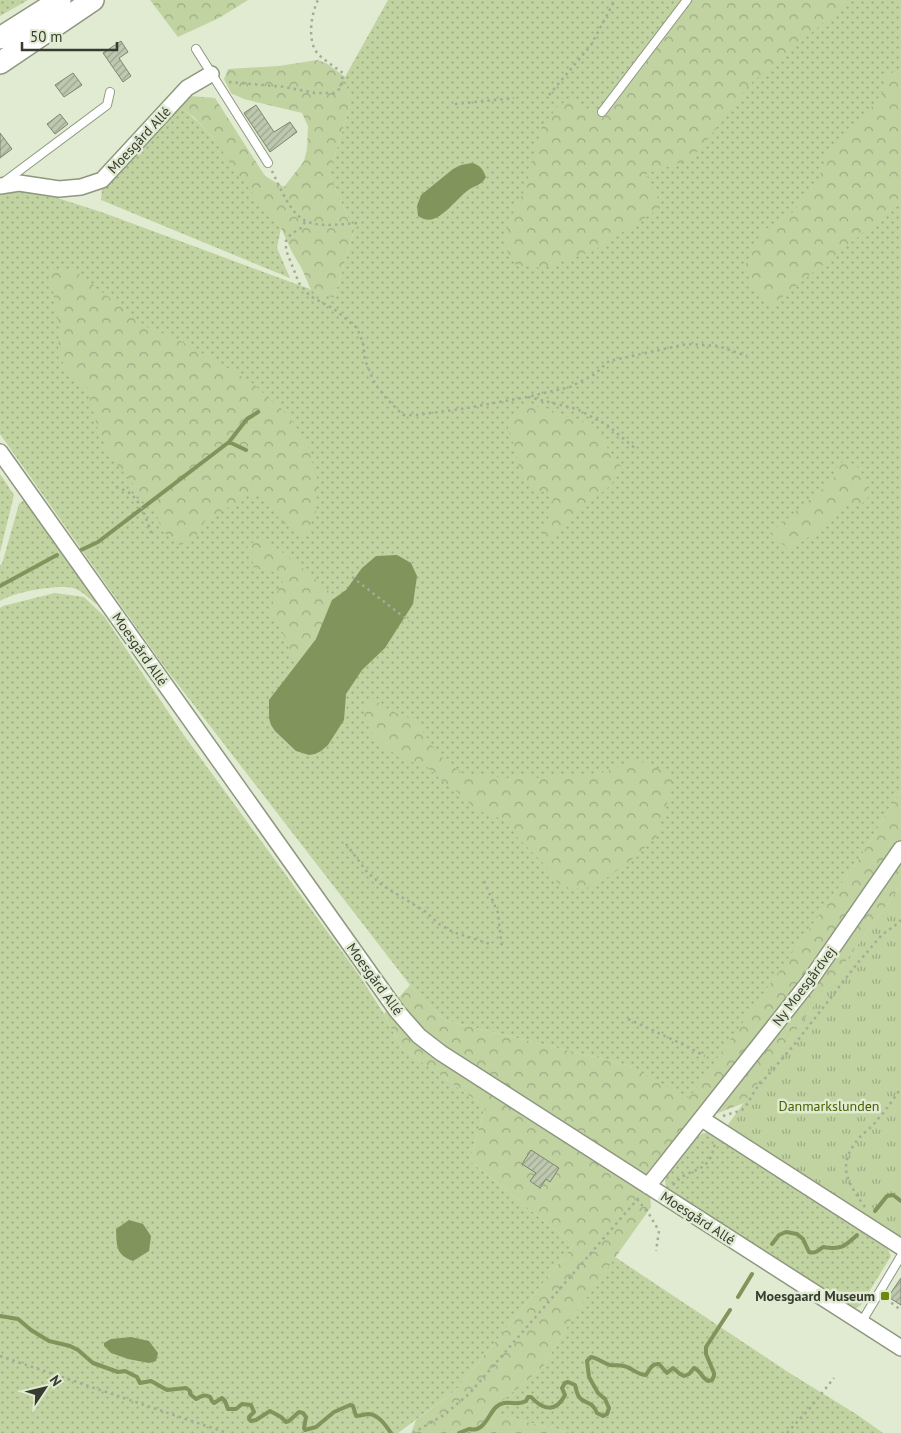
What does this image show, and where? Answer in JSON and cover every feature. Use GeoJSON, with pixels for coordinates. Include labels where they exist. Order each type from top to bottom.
{"type":"FeatureCollection","features":[{"type":"Feature","properties":{"kind":"main road"},"geometry":{"type":"LineString","coordinates":[[0,38],[60,0]]}},
{"type":"Feature","properties":{"kind":"main road"},"geometry":{"type":"LineString","coordinates":[[0,63],[92,0]]}},
{"type":"Feature","properties":{"kind":"street","name":"Moesgård Allé"},"geometry":{"type":"LineString","coordinates":[[0,185],[19,183],[59,189],[81,187],[102,180],[187,88],[213,77]]}},
{"type":"Feature","properties":{"kind":"street","name":"Moesgård Allé"},"geometry":{"type":"LineString","coordinates":[[0,452],[397,1011],[419,1036],[441,1053],[901,1348]]}},
{"type":"Feature","properties":{"kind":"street","name":"Ny Moesgårdvej"},"geometry":{"type":"LineString","coordinates":[[648,1186],[708,1123],[901,849]]}},
{"type":"Feature","properties":{"kind":"street"},"geometry":{"type":"LineString","coordinates":[[708,1123],[901,1247]]}},
{"type":"Feature","properties":{"kind":"lane"},"geometry":{"type":"LineString","coordinates":[[602,112],[688,0]]}},
{"type":"Feature","properties":{"kind":"lane"},"geometry":{"type":"LineString","coordinates":[[196,49],[268,163]]}},
{"type":"Feature","properties":{"kind":"lane"},"geometry":{"type":"LineString","coordinates":[[0,185],[107,105],[110,92]]}},
{"type":"Feature","properties":{"kind":"lane"},"geometry":{"type":"LineString","coordinates":[[861,1323],[901,1256]]}},
{"type":"Feature","properties":{"kind":"path"},"geometry":{"type":"LineString","coordinates":[[213,77],[234,83],[285,87],[315,93],[334,93],[341,88],[342,73],[318,56],[313,43],[311,22],[318,0]]}},
{"type":"Feature","properties":{"kind":"path"},"geometry":{"type":"LineString","coordinates":[[549,95],[591,45],[615,0]]}},
{"type":"Feature","properties":{"kind":"path"},"geometry":{"type":"LineString","coordinates":[[455,104],[514,98]]}},
{"type":"Feature","properties":{"kind":"path"},"geometry":{"type":"LineString","coordinates":[[268,163],[288,203],[305,222],[323,224],[358,222]]}},
{"type":"Feature","properties":{"kind":"path"},"geometry":{"type":"LineString","coordinates":[[305,222],[302,228],[291,234],[286,241],[286,250],[299,283],[310,296],[334,309],[357,328],[365,360],[375,384],[403,415],[452,410],[527,397],[570,387],[595,374],[609,361],[687,344],[718,346],[747,356]]}},
{"type":"Feature","properties":{"kind":"path"},"geometry":{"type":"LineString","coordinates":[[527,397],[577,410],[607,425],[636,449]]}},
{"type":"Feature","properties":{"kind":"path"},"geometry":{"type":"LineString","coordinates":[[116,487],[128,492],[136,500],[152,535]]}},
{"type":"Feature","properties":{"kind":"path"},"geometry":{"type":"LineString","coordinates":[[352,577],[409,621]]}},
{"type":"Feature","properties":{"kind":"path"},"geometry":{"type":"LineString","coordinates":[[346,844],[368,873],[382,885],[426,912],[439,924],[453,932],[490,944]]}},
{"type":"Feature","properties":{"kind":"path"},"geometry":{"type":"LineString","coordinates":[[484,882],[498,913],[502,948]]}},
{"type":"Feature","properties":{"kind":"path"},"geometry":{"type":"LineString","coordinates":[[664,1196],[681,1176],[694,1172],[708,1162],[713,1152],[715,1141],[708,1123],[742,1110],[748,1104],[755,1090],[794,1045],[860,960],[882,935],[901,920]]}},
{"type":"Feature","properties":{"kind":"path"},"geometry":{"type":"LineString","coordinates":[[628,1019],[705,1056]]}},
{"type":"Feature","properties":{"kind":"path"},"geometry":{"type":"LineString","coordinates":[[869,1212],[851,1187],[846,1163],[849,1152],[858,1139],[878,1119],[901,1088]]}},
{"type":"Feature","properties":{"kind":"path"},"geometry":{"type":"LineString","coordinates":[[413,1433],[444,1415],[469,1394],[648,1186]]}},
{"type":"Feature","properties":{"kind":"path"},"geometry":{"type":"LineString","coordinates":[[637,1199],[659,1231],[656,1251]]}},
{"type":"Feature","properties":{"kind":"path"},"geometry":{"type":"LineString","coordinates":[[878,1294],[901,1310]]}},
{"type":"Feature","properties":{"kind":"path"},"geometry":{"type":"LineString","coordinates":[[0,1356],[227,1433]]}},
{"type":"Feature","properties":{"kind":"path"},"geometry":{"type":"LineString","coordinates":[[787,1433],[804,1416],[834,1378]]}},
{"type":"Feature","properties":{"kind":"green space"},"geometry":{"type":"Polygon","coordinates":[[[0,0],[28,0],[0,16],[0,0]]]}},
{"type":"Feature","properties":{"kind":"green space"},"geometry":{"type":"Polygon","coordinates":[[[150,0],[248,0],[219,18],[178,37],[150,0]]]}},
{"type":"Feature","properties":{"kind":"green space"},"geometry":{"type":"Polygon","coordinates":[[[388,0],[901,0],[901,791],[859,859],[689,1099],[627,1065],[444,1020],[410,985],[163,665],[0,434],[0,191],[33,190],[104,213],[334,298],[354,231],[329,174],[350,106],[345,77],[388,0]]]}},
{"type":"Feature","properties":{"kind":"green space"},"geometry":{"type":"Polygon","coordinates":[[[694,0],[854,0],[749,85],[691,159],[646,174],[662,207],[593,251],[543,268],[516,265],[507,251],[506,239],[509,221],[525,189],[542,126],[560,104],[574,100],[603,118],[694,0]]]}},
{"type":"Feature","properties":{"kind":"green space"},"geometry":{"type":"Polygon","coordinates":[[[317,60],[326,63],[345,77],[350,106],[329,174],[354,231],[334,298],[311,290],[281,228],[257,200],[211,136],[194,117],[180,107],[190,96],[215,98],[265,176],[284,187],[304,161],[307,149],[308,126],[302,113],[244,99],[231,93],[224,79],[228,69],[279,66],[317,60]]]}},
{"type":"Feature","properties":{"kind":"green space"},"geometry":{"type":"Polygon","coordinates":[[[901,68],[901,203],[772,305],[754,291],[745,266],[761,232],[792,213],[816,185],[831,146],[860,121],[883,92],[886,76],[901,68]]]}},
{"type":"Feature","properties":{"kind":"green space"},"geometry":{"type":"Polygon","coordinates":[[[180,107],[198,122],[213,139],[281,228],[277,248],[290,278],[101,200],[102,189],[180,107]]]}},
{"type":"Feature","properties":{"kind":"green space"},"geometry":{"type":"Polygon","coordinates":[[[49,270],[75,271],[147,327],[177,339],[252,383],[286,413],[307,442],[317,478],[316,511],[306,535],[286,525],[262,496],[251,494],[205,521],[194,540],[180,545],[162,531],[156,512],[111,457],[99,433],[87,388],[67,371],[58,353],[59,325],[49,270]]]}},
{"type":"Feature","properties":{"kind":"green space"},"geometry":{"type":"Polygon","coordinates":[[[529,406],[545,408],[593,426],[602,433],[609,452],[621,466],[619,473],[610,486],[570,518],[547,542],[542,529],[551,512],[553,499],[525,481],[519,468],[508,428],[509,418],[519,408],[529,406]]]}},
{"type":"Feature","properties":{"kind":"green space"},"geometry":{"type":"Polygon","coordinates":[[[846,459],[860,469],[871,494],[863,503],[846,505],[814,534],[788,549],[770,533],[834,479],[836,468],[846,459]]]}},
{"type":"Feature","properties":{"kind":"green space"},"geometry":{"type":"Polygon","coordinates":[[[0,474],[14,495],[0,552],[0,474]]]}},
{"type":"Feature","properties":{"kind":"green space"},"geometry":{"type":"Polygon","coordinates":[[[25,499],[99,601],[96,604],[79,591],[66,587],[25,592],[0,601],[0,565],[2,564],[19,504],[25,499]]]}},
{"type":"Feature","properties":{"kind":"green space"},"geometry":{"type":"Polygon","coordinates":[[[258,538],[288,556],[336,597],[332,600],[316,639],[297,663],[289,659],[288,643],[271,614],[270,605],[283,581],[275,572],[253,567],[252,553],[247,548],[258,538]]]}},
{"type":"Feature","properties":{"kind":"green space"},"geometry":{"type":"Polygon","coordinates":[[[55,593],[84,597],[104,616],[183,734],[359,975],[384,1014],[401,1047],[485,1107],[470,1161],[574,1245],[456,1390],[398,1433],[0,1433],[0,608],[55,593]]]}},
{"type":"Feature","properties":{"kind":"green space"},"geometry":{"type":"Polygon","coordinates":[[[371,701],[380,703],[389,710],[411,719],[421,729],[435,750],[449,764],[464,774],[507,778],[525,775],[537,778],[580,776],[610,770],[631,761],[649,763],[674,778],[656,837],[629,862],[594,887],[571,889],[558,883],[544,864],[516,836],[510,821],[486,814],[473,807],[464,797],[427,767],[400,758],[384,746],[372,733],[364,716],[364,709],[371,701]]]}},
{"type":"Feature","properties":{"kind":"green space"},"geometry":{"type":"Polygon","coordinates":[[[901,791],[901,885],[744,1103],[718,1113],[704,1107],[648,1171],[651,1207],[571,1320],[543,1367],[489,1412],[570,1433],[411,1433],[416,1420],[456,1390],[574,1245],[470,1161],[485,1107],[401,1047],[384,1014],[410,985],[444,1020],[627,1065],[689,1098],[859,859],[901,791]]]}},
{"type":"Feature","properties":{"kind":"green space","name":"Danmarkslunden"},"geometry":{"type":"Polygon","coordinates":[[[901,885],[901,1240],[727,1126],[901,885]]]}},
{"type":"Feature","properties":{"kind":"green space"},"geometry":{"type":"Polygon","coordinates":[[[708,1132],[886,1245],[891,1256],[861,1305],[854,1309],[666,1188],[665,1180],[680,1155],[695,1138],[708,1132]]]}},
{"type":"Feature","properties":{"kind":"green space"},"geometry":{"type":"Polygon","coordinates":[[[615,1257],[883,1433],[570,1433],[488,1412],[543,1367],[571,1320],[615,1257]]]}},
{"type":"Feature","properties":{"kind":"shaded area"},"geometry":{"type":"Polygon","coordinates":[[[472,163],[479,166],[484,172],[486,177],[482,182],[467,191],[437,217],[427,220],[418,216],[417,206],[421,195],[453,169],[472,163]]]}},
{"type":"Feature","properties":{"kind":"shaded area"},"geometry":{"type":"Polygon","coordinates":[[[397,555],[411,563],[417,576],[413,604],[385,648],[362,670],[346,694],[344,720],[328,745],[315,754],[309,755],[296,751],[271,725],[269,700],[316,639],[332,600],[346,590],[362,568],[376,556],[397,555]]]}},
{"type":"Feature","properties":{"kind":"shaded area"},"geometry":{"type":"Polygon","coordinates":[[[129,1220],[143,1224],[151,1236],[149,1251],[133,1261],[120,1252],[117,1240],[116,1229],[129,1220]]]}},
{"type":"Feature","properties":{"kind":"shaded area"},"geometry":{"type":"Polygon","coordinates":[[[131,1337],[149,1341],[158,1353],[156,1361],[149,1363],[128,1359],[111,1353],[104,1346],[104,1343],[111,1339],[131,1337]]]}},
{"type":"Feature","properties":{"kind":"building"},"geometry":{"type":"Polygon","coordinates":[[[121,41],[128,52],[119,58],[131,76],[123,82],[103,53],[121,41]]]}},
{"type":"Feature","properties":{"kind":"building"},"geometry":{"type":"Polygon","coordinates":[[[73,73],[82,85],[64,97],[55,85],[73,73]]]}},
{"type":"Feature","properties":{"kind":"building"},"geometry":{"type":"Polygon","coordinates":[[[256,105],[274,132],[290,122],[297,132],[270,152],[244,113],[256,105]]]}},
{"type":"Feature","properties":{"kind":"building"},"geometry":{"type":"Polygon","coordinates":[[[60,114],[68,124],[55,134],[47,124],[60,114]]]}},
{"type":"Feature","properties":{"kind":"building"},"geometry":{"type":"Polygon","coordinates":[[[0,133],[12,149],[0,158],[0,133]]]}},
{"type":"Feature","properties":{"kind":"building"},"geometry":{"type":"Polygon","coordinates":[[[531,1150],[559,1168],[550,1182],[546,1179],[540,1188],[530,1181],[536,1173],[522,1164],[531,1150]]]}},
{"type":"Feature","properties":{"kind":"building"},"geometry":{"type":"Polygon","coordinates":[[[901,1278],[901,1305],[888,1297],[901,1278]]]}},
{"type":"Feature","properties":{"kind":"waterway"},"geometry":{"type":"LineString","coordinates":[[81,550],[98,542],[229,442],[247,419],[258,412]]}},
{"type":"Feature","properties":{"kind":"waterway"},"geometry":{"type":"LineString","coordinates":[[229,442],[246,450]]}},
{"type":"Feature","properties":{"kind":"waterway"},"geometry":{"type":"LineString","coordinates":[[0,586],[57,555]]}},
{"type":"Feature","properties":{"kind":"waterway"},"geometry":{"type":"LineString","coordinates":[[875,1211],[887,1196],[893,1195],[901,1201]]}},
{"type":"Feature","properties":{"kind":"waterway"},"geometry":{"type":"LineString","coordinates":[[772,1244],[779,1235],[786,1232],[797,1234],[803,1239],[809,1252],[813,1253],[823,1247],[842,1247],[857,1235]]}},
{"type":"Feature","properties":{"kind":"waterway"},"geometry":{"type":"LineString","coordinates":[[738,1297],[752,1274]]}},
{"type":"Feature","properties":{"kind":"waterway"},"geometry":{"type":"LineString","coordinates":[[459,1433],[482,1426],[500,1404],[522,1403],[528,1397],[531,1397],[545,1407],[549,1408],[558,1405],[565,1395],[562,1388],[568,1382],[575,1385],[579,1397],[591,1404],[597,1413],[603,1416],[607,1414],[609,1408],[605,1399],[598,1393],[589,1377],[587,1361],[591,1357],[610,1365],[625,1366],[643,1375],[646,1375],[651,1367],[657,1364],[667,1373],[673,1368],[684,1376],[689,1374],[694,1368],[706,1380],[712,1380],[714,1373],[706,1354],[706,1347],[730,1310]]}},
{"type":"Feature","properties":{"kind":"waterway"},"geometry":{"type":"LineString","coordinates":[[0,1316],[18,1319],[49,1341],[70,1346],[78,1350],[93,1363],[118,1372],[125,1371],[137,1377],[140,1383],[151,1381],[167,1390],[186,1388],[196,1399],[206,1396],[210,1397],[214,1403],[222,1398],[228,1409],[236,1409],[242,1404],[251,1405],[254,1412],[249,1417],[251,1421],[270,1411],[286,1422],[299,1412],[303,1413],[306,1417],[305,1430],[316,1427],[334,1412],[350,1405],[353,1406],[356,1416],[369,1414],[376,1416],[391,1433]]}},
{"type":"Feature","properties":{"kind":"place","name":"Moesgaard Museum"},"geometry":{"type":"Point","coordinates":[885,1296]}}]}
